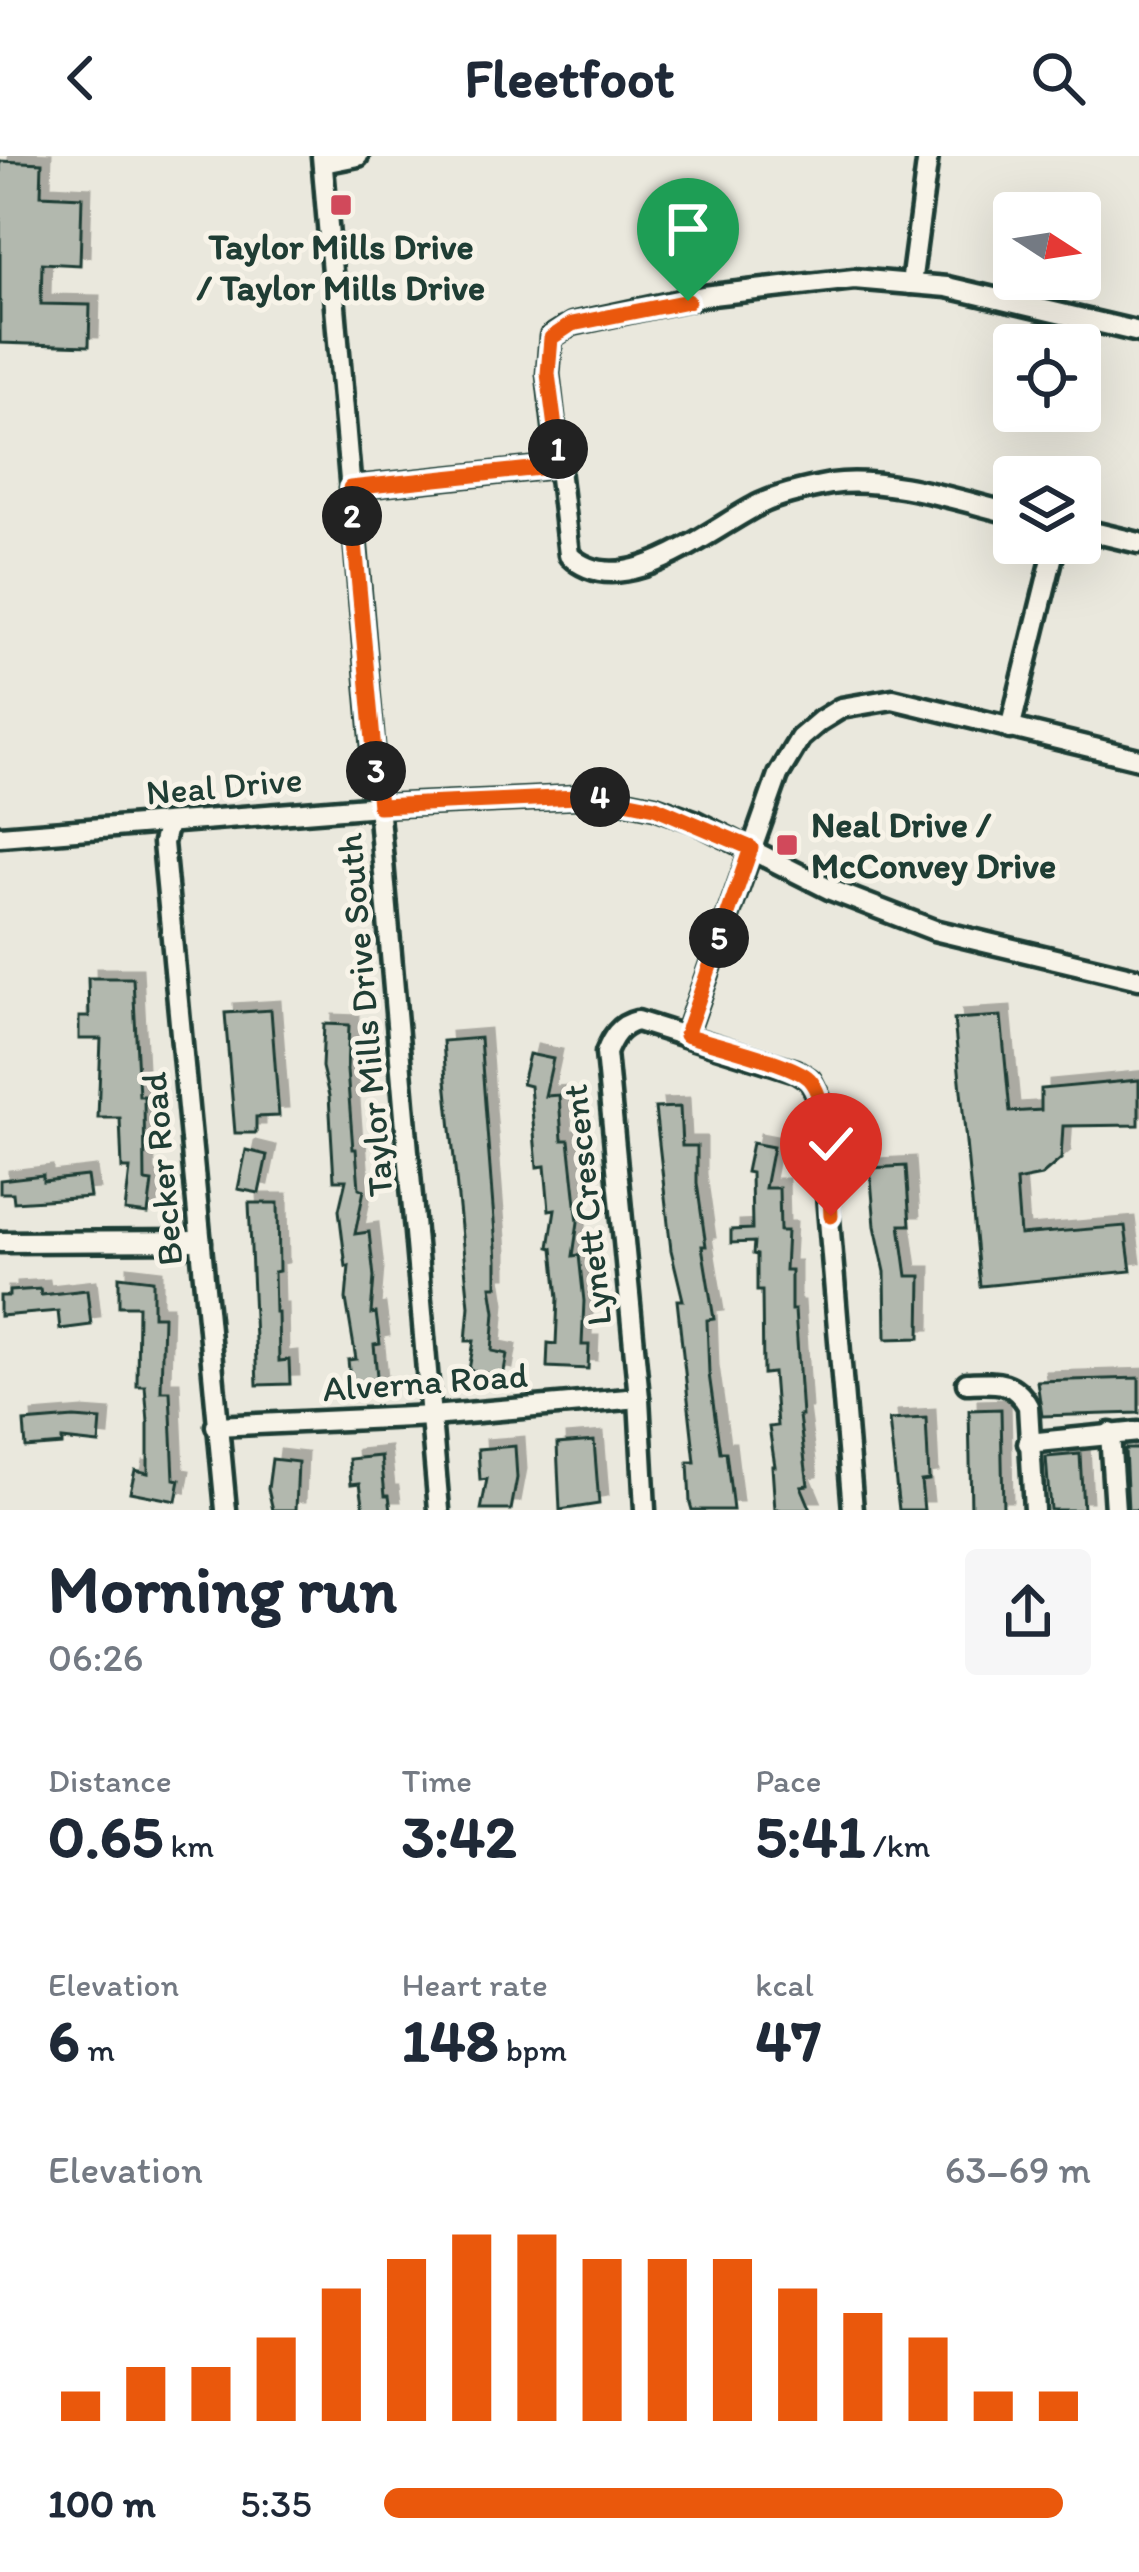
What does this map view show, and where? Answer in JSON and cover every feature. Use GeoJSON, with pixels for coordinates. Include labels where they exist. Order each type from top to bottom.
{"type":"FeatureCollection","features":[{"type":"Feature","properties":{"kind":"street"},"geometry":{"type":"LineString","coordinates":[[323,160],[358,156]]}},
{"type":"Feature","properties":{"kind":"street"},"geometry":{"type":"LineString","coordinates":[[911,284],[928,156]]}},
{"type":"Feature","properties":{"kind":"street","name":"Taylor Mills Drive South"},"geometry":{"type":"LineString","coordinates":[[323,160],[439,1510]]}},
{"type":"Feature","properties":{"kind":"street"},"geometry":{"type":"LineString","coordinates":[[993,509],[908,489],[838,483],[774,497],[683,550],[642,567],[591,571],[569,555],[548,352],[551,338],[572,324],[722,293],[854,279],[947,287],[1139,332]]}},
{"type":"Feature","properties":{"kind":"street"},"geometry":{"type":"LineString","coordinates":[[350,488],[560,466]]}},
{"type":"Feature","properties":{"kind":"street"},"geometry":{"type":"LineString","coordinates":[[1101,534],[1139,543]]}},
{"type":"Feature","properties":{"kind":"street"},"geometry":{"type":"LineString","coordinates":[[1010,729],[1051,564]]}},
{"type":"Feature","properties":{"kind":"street"},"geometry":{"type":"LineString","coordinates":[[686,1035],[778,775],[800,738],[841,708],[893,699],[1139,759]]}},
{"type":"Feature","properties":{"kind":"street","name":"Neal Drive"},"geometry":{"type":"LineString","coordinates":[[0,836],[379,806],[600,796],[655,807],[751,848],[830,890],[934,930],[1139,980]]}},
{"type":"Feature","properties":{"kind":"street","name":"Becker Road"},"geometry":{"type":"LineString","coordinates":[[168,823],[163,843],[226,1510]]}},
{"type":"Feature","properties":{"kind":"street","name":"Lynett Crescent"},"geometry":{"type":"LineString","coordinates":[[645,1510],[639,1398],[605,1053],[626,1024],[637,1021],[796,1071],[810,1080],[819,1098],[854,1510]]}},
{"type":"Feature","properties":{"kind":"street"},"geometry":{"type":"LineString","coordinates":[[0,1242],[201,1241]]}},
{"type":"Feature","properties":{"kind":"street"},"geometry":{"type":"LineString","coordinates":[[967,1383],[1004,1381],[1021,1393],[1028,1406],[1034,1510]]}},
{"type":"Feature","properties":{"kind":"street","name":"Alverna Road"},"geometry":{"type":"LineString","coordinates":[[216,1426],[432,1416],[639,1398]]}},
{"type":"Feature","properties":{"kind":"street"},"geometry":{"type":"LineString","coordinates":[[1028,1443],[1139,1432]]}},
{"type":"Feature","properties":{"kind":"street"},"geometry":{"type":"LineString","coordinates":[[1110,1433],[1115,1510]]}},
{"type":"Feature","properties":{"kind":"building"},"geometry":{"type":"Polygon","coordinates":[[[0,161],[42,163],[41,195],[82,197],[80,265],[42,263],[41,304],[90,305],[89,346],[0,343],[0,161]]]}},
{"type":"Feature","properties":{"kind":"building"},"geometry":{"type":"Polygon","coordinates":[[[88,978],[133,978],[139,1096],[144,1096],[145,1181],[152,1182],[148,1214],[125,1211],[130,1169],[122,1169],[120,1118],[98,1118],[101,1039],[79,1039],[79,1017],[89,1017],[88,978]]]}},
{"type":"Feature","properties":{"kind":"building"},"geometry":{"type":"Polygon","coordinates":[[[271,1010],[279,1116],[256,1117],[256,1133],[235,1133],[225,1013],[271,1010]]]}},
{"type":"Feature","properties":{"kind":"building"},"geometry":{"type":"Polygon","coordinates":[[[1001,1016],[1010,1112],[1041,1110],[1041,1089],[1139,1080],[1139,1125],[1063,1126],[1061,1159],[1041,1176],[1016,1181],[1020,1235],[1125,1226],[1131,1271],[980,1286],[954,1019],[1001,1016]]]}},
{"type":"Feature","properties":{"kind":"building"},"geometry":{"type":"Polygon","coordinates":[[[324,1024],[349,1025],[353,1149],[359,1188],[364,1190],[355,1234],[369,1232],[374,1277],[371,1314],[376,1313],[380,1344],[374,1345],[378,1386],[351,1389],[348,1360],[356,1359],[339,1210],[346,1180],[334,1180],[329,1096],[322,1067],[324,1024]]]}},
{"type":"Feature","properties":{"kind":"building"},"geometry":{"type":"Polygon","coordinates":[[[480,1038],[497,1260],[497,1286],[491,1286],[492,1351],[507,1354],[503,1377],[469,1370],[474,1341],[466,1341],[469,1306],[443,1041],[480,1038]]]}},
{"type":"Feature","properties":{"kind":"building"},"geometry":{"type":"Polygon","coordinates":[[[529,1054],[553,1059],[545,1096],[559,1095],[562,1140],[569,1140],[578,1222],[573,1256],[579,1255],[582,1345],[589,1345],[588,1369],[547,1367],[548,1343],[556,1344],[558,1298],[553,1248],[549,1247],[555,1209],[549,1210],[545,1166],[537,1167],[530,1086],[522,1084],[529,1054]]]}},
{"type":"Feature","properties":{"kind":"building"},"geometry":{"type":"Polygon","coordinates":[[[680,1107],[682,1146],[697,1146],[706,1246],[702,1246],[714,1319],[707,1320],[709,1374],[733,1510],[692,1510],[690,1503],[688,1462],[695,1462],[677,1300],[683,1300],[671,1250],[655,1108],[680,1107]]]}},
{"type":"Feature","properties":{"kind":"building"},"geometry":{"type":"Polygon","coordinates":[[[752,1143],[773,1147],[765,1188],[779,1188],[780,1231],[787,1231],[785,1270],[791,1270],[808,1485],[801,1486],[811,1510],[775,1510],[769,1427],[777,1426],[773,1373],[763,1374],[757,1255],[753,1254],[754,1242],[731,1243],[731,1230],[752,1229],[751,1173],[746,1172],[752,1143]]]}},
{"type":"Feature","properties":{"kind":"building"},"geometry":{"type":"Polygon","coordinates":[[[246,1150],[267,1155],[259,1193],[238,1189],[246,1150]]]}},
{"type":"Feature","properties":{"kind":"building"},"geometry":{"type":"Polygon","coordinates":[[[906,1166],[910,1225],[900,1225],[907,1276],[921,1276],[920,1338],[886,1339],[885,1272],[870,1168],[906,1166]]]}},
{"type":"Feature","properties":{"kind":"building"},"geometry":{"type":"Polygon","coordinates":[[[43,1175],[43,1181],[87,1176],[90,1197],[14,1202],[13,1193],[0,1193],[0,1180],[43,1175]]]}},
{"type":"Feature","properties":{"kind":"building"},"geometry":{"type":"Polygon","coordinates":[[[249,1203],[278,1203],[275,1312],[279,1361],[289,1360],[290,1384],[257,1385],[249,1203]]]}},
{"type":"Feature","properties":{"kind":"building"},"geometry":{"type":"Polygon","coordinates":[[[119,1276],[153,1280],[153,1316],[163,1316],[161,1391],[170,1391],[174,1479],[180,1480],[176,1501],[130,1492],[135,1470],[148,1473],[148,1422],[145,1386],[137,1386],[138,1306],[119,1306],[119,1276]]]}},
{"type":"Feature","properties":{"kind":"building"},"geometry":{"type":"Polygon","coordinates":[[[40,1289],[41,1295],[87,1290],[91,1325],[60,1329],[58,1311],[0,1316],[0,1296],[40,1289]]]}},
{"type":"Feature","properties":{"kind":"building"},"geometry":{"type":"Polygon","coordinates":[[[1139,1378],[1139,1413],[1042,1416],[1037,1381],[1139,1378]]]}},
{"type":"Feature","properties":{"kind":"building"},"geometry":{"type":"Polygon","coordinates":[[[1001,1409],[1003,1510],[971,1510],[969,1410],[1001,1409]]]}},
{"type":"Feature","properties":{"kind":"building"},"geometry":{"type":"Polygon","coordinates":[[[926,1418],[929,1480],[921,1481],[924,1510],[899,1510],[889,1420],[926,1418]]]}},
{"type":"Feature","properties":{"kind":"building"},"geometry":{"type":"Polygon","coordinates":[[[101,1420],[99,1444],[62,1440],[62,1445],[26,1448],[24,1422],[101,1420]]]}},
{"type":"Feature","properties":{"kind":"building"},"geometry":{"type":"Polygon","coordinates":[[[594,1441],[599,1504],[560,1510],[557,1444],[594,1441]]]}},
{"type":"Feature","properties":{"kind":"building"},"geometry":{"type":"Polygon","coordinates":[[[515,1446],[517,1478],[511,1510],[481,1510],[487,1479],[480,1480],[478,1449],[515,1446]]]}},
{"type":"Feature","properties":{"kind":"building"},"geometry":{"type":"Polygon","coordinates":[[[1125,1449],[1139,1449],[1139,1510],[1128,1510],[1125,1449]]]}},
{"type":"Feature","properties":{"kind":"building"},"geometry":{"type":"Polygon","coordinates":[[[1080,1454],[1083,1510],[1050,1510],[1046,1457],[1080,1454]]]}},
{"type":"Feature","properties":{"kind":"building"},"geometry":{"type":"Polygon","coordinates":[[[381,1456],[391,1510],[364,1510],[360,1483],[351,1484],[349,1459],[381,1456]]]}},
{"type":"Feature","properties":{"kind":"building"},"geometry":{"type":"Polygon","coordinates":[[[272,1459],[298,1462],[296,1510],[273,1510],[268,1489],[272,1459]]]}},
{"type":"Feature","properties":{"kind":"place","name":"Taylor Mills Drive / Taylor Mills Drive"},"geometry":{"type":"Point","coordinates":[341,205]}},
{"type":"Feature","properties":{"kind":"place","name":"Neal Drive / McConvey Drive"},"geometry":{"type":"Point","coordinates":[787,845]}},
{"type":"Feature","properties":{"kind":"route"},"geometry":{"type":"LineString","coordinates":[[688,301],[572,324],[551,338],[548,374],[560,466],[350,488],[379,806],[600,796],[655,807],[751,848],[686,1035],[796,1071],[810,1080],[824,1123],[831,1216]]}}]}
